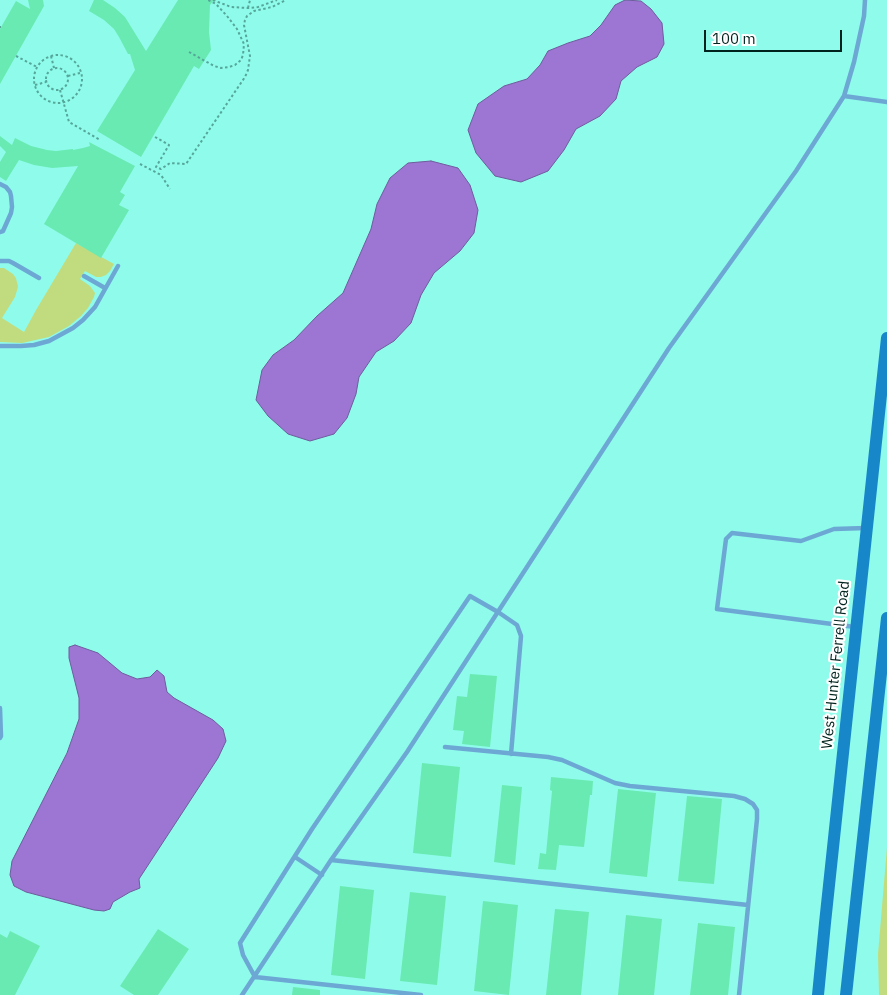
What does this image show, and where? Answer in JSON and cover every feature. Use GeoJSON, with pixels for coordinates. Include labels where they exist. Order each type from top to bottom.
{"type":"FeatureCollection","features":[{"type":"Feature","properties":{"kind":"main road","name":"West Hunter Ferrell Road"},"geometry":{"type":"LineString","coordinates":[[818,995],[887,338]]}},
{"type":"Feature","properties":{"kind":"main road"},"geometry":{"type":"LineString","coordinates":[[846,995],[887,618]]}},
{"type":"Feature","properties":{"kind":"lane"},"geometry":{"type":"LineString","coordinates":[[242,995],[407,752],[669,348],[796,171],[844,96],[854,62],[864,16],[865,0]]}},
{"type":"Feature","properties":{"kind":"lane"},"geometry":{"type":"LineString","coordinates":[[844,96],[887,102]]}},
{"type":"Feature","properties":{"kind":"lane"},"geometry":{"type":"LineString","coordinates":[[0,184],[10,192],[12,207],[3,231],[0,232]]}},
{"type":"Feature","properties":{"kind":"lane"},"geometry":{"type":"LineString","coordinates":[[0,261],[13,263],[39,278]]}},
{"type":"Feature","properties":{"kind":"lane"},"geometry":{"type":"LineString","coordinates":[[0,346],[34,344],[60,336],[73,328],[95,307],[118,266]]}},
{"type":"Feature","properties":{"kind":"lane"},"geometry":{"type":"LineString","coordinates":[[84,276],[105,288]]}},
{"type":"Feature","properties":{"kind":"lane"},"geometry":{"type":"LineString","coordinates":[[856,627],[717,609],[726,538],[732,533],[801,541],[834,529],[868,528]]}},
{"type":"Feature","properties":{"kind":"lane"},"geometry":{"type":"LineString","coordinates":[[254,977],[243,956],[240,943],[318,821],[470,596],[517,625],[521,636],[510,754]]}},
{"type":"Feature","properties":{"kind":"lane"},"geometry":{"type":"LineString","coordinates":[[0,708],[0,738]]}},
{"type":"Feature","properties":{"kind":"lane"},"geometry":{"type":"LineString","coordinates":[[445,747],[548,757],[562,760],[615,783],[734,796],[753,804],[757,810],[757,818],[739,995]]}},
{"type":"Feature","properties":{"kind":"lane"},"geometry":{"type":"LineString","coordinates":[[295,857],[322,875]]}},
{"type":"Feature","properties":{"kind":"lane"},"geometry":{"type":"LineString","coordinates":[[332,860],[748,905]]}},
{"type":"Feature","properties":{"kind":"lane"},"geometry":{"type":"LineString","coordinates":[[254,977],[421,995]]}},
{"type":"Feature","properties":{"kind":"path"},"geometry":{"type":"LineString","coordinates":[[189,52],[221,68],[235,65],[243,55],[244,44],[237,29],[216,4],[208,0]]}},
{"type":"Feature","properties":{"kind":"path"},"geometry":{"type":"LineString","coordinates":[[213,0],[231,6],[248,8],[258,7],[278,0]]}},
{"type":"Feature","properties":{"kind":"path"},"geometry":{"type":"LineString","coordinates":[[248,8],[250,0]]}},
{"type":"Feature","properties":{"kind":"path"},"geometry":{"type":"LineString","coordinates":[[155,136],[169,145],[156,167],[160,169],[170,163],[186,164],[248,70],[250,56],[244,25],[247,16],[286,0]]}},
{"type":"Feature","properties":{"kind":"path"},"geometry":{"type":"LineString","coordinates":[[16,56],[38,67]]}},
{"type":"Feature","properties":{"kind":"path"},"geometry":{"type":"LineString","coordinates":[[51,56],[54,68]]}},
{"type":"Feature","properties":{"kind":"path"},"geometry":{"type":"LineString","coordinates":[[51,56],[68,57],[76,64],[81,73],[81,84],[76,94],[63,102],[48,101],[39,93],[35,85],[34,75],[38,67],[51,56]]}},
{"type":"Feature","properties":{"kind":"path"},"geometry":{"type":"LineString","coordinates":[[54,68],[64,70],[68,76],[66,86],[60,90],[53,89],[46,82],[47,74],[54,68]]}},
{"type":"Feature","properties":{"kind":"path"},"geometry":{"type":"LineString","coordinates":[[68,76],[81,73]]}},
{"type":"Feature","properties":{"kind":"path"},"geometry":{"type":"LineString","coordinates":[[35,85],[46,82]]}},
{"type":"Feature","properties":{"kind":"path"},"geometry":{"type":"LineString","coordinates":[[60,90],[69,122],[100,140]]}},
{"type":"Feature","properties":{"kind":"path"},"geometry":{"type":"LineString","coordinates":[[140,164],[161,175],[170,189]]}},
{"type":"Feature","properties":{"kind":"green space"},"geometry":{"type":"Polygon","coordinates":[[[76,243],[114,264],[106,275],[96,277],[85,271],[80,279],[90,286],[95,293],[88,308],[69,326],[49,337],[22,343],[0,342],[0,268],[4,268],[13,274],[18,287],[15,297],[2,318],[24,332],[76,243]]]}},
{"type":"Feature","properties":{"kind":"green space"},"geometry":{"type":"Polygon","coordinates":[[[887,847],[887,995],[879,995],[878,954],[887,847]]]}},
{"type":"Feature","properties":{"kind":"shaded area"},"geometry":{"type":"Polygon","coordinates":[[[625,0],[641,1],[651,9],[662,23],[664,44],[657,57],[637,67],[621,81],[616,99],[600,116],[576,129],[564,150],[548,171],[521,182],[495,176],[476,153],[468,130],[478,104],[504,86],[527,79],[540,65],[548,51],[590,36],[601,25],[615,5],[625,0]]]}},
{"type":"Feature","properties":{"kind":"shaded area"},"geometry":{"type":"Polygon","coordinates":[[[431,161],[458,168],[470,185],[478,210],[474,233],[460,251],[434,273],[421,295],[411,323],[394,341],[376,352],[359,377],[356,394],[347,418],[334,434],[310,441],[288,434],[268,416],[256,400],[262,370],[273,355],[294,340],[343,293],[371,229],[377,204],[390,178],[408,163],[431,161]]]}},
{"type":"Feature","properties":{"kind":"shaded area"},"geometry":{"type":"Polygon","coordinates":[[[75,645],[98,653],[122,673],[137,679],[150,677],[157,670],[164,676],[167,692],[213,720],[223,729],[226,741],[218,758],[139,879],[140,888],[113,902],[110,909],[104,911],[26,892],[14,886],[10,875],[12,861],[67,753],[79,719],[79,698],[69,658],[69,647],[75,645]]]}},
{"type":"Feature","properties":{"kind":"building"},"geometry":{"type":"Polygon","coordinates":[[[28,0],[43,0],[44,6],[0,84],[0,29],[16,1],[30,9],[28,0]]]}},
{"type":"Feature","properties":{"kind":"building"},"geometry":{"type":"Polygon","coordinates":[[[94,0],[103,0],[125,17],[146,51],[178,0],[214,0],[210,5],[209,32],[211,50],[199,69],[194,66],[141,157],[97,131],[135,70],[130,54],[128,54],[114,29],[89,11],[94,0]]]}},
{"type":"Feature","properties":{"kind":"building"},"geometry":{"type":"Polygon","coordinates":[[[0,136],[12,145],[15,138],[31,146],[56,151],[83,148],[90,146],[89,142],[135,166],[120,192],[125,195],[119,205],[129,210],[101,258],[44,224],[78,166],[52,168],[19,160],[6,181],[0,177],[0,162],[6,152],[0,146],[0,136]]]}},
{"type":"Feature","properties":{"kind":"building"},"geometry":{"type":"Polygon","coordinates":[[[470,674],[497,676],[490,747],[462,744],[464,731],[453,730],[457,696],[467,697],[470,674]]]}},
{"type":"Feature","properties":{"kind":"building"},"geometry":{"type":"Polygon","coordinates":[[[422,763],[460,767],[451,857],[413,853],[422,763]]]}},
{"type":"Feature","properties":{"kind":"building"},"geometry":{"type":"Polygon","coordinates":[[[551,777],[593,781],[584,847],[559,845],[556,870],[538,869],[540,853],[546,854],[552,791],[550,790],[551,777]]]}},
{"type":"Feature","properties":{"kind":"building"},"geometry":{"type":"Polygon","coordinates":[[[502,785],[522,787],[515,865],[494,862],[502,785]]]}},
{"type":"Feature","properties":{"kind":"building"},"geometry":{"type":"Polygon","coordinates":[[[618,789],[656,793],[647,877],[609,873],[618,789]]]}},
{"type":"Feature","properties":{"kind":"building"},"geometry":{"type":"Polygon","coordinates":[[[687,796],[722,799],[714,884],[678,881],[687,796]]]}},
{"type":"Feature","properties":{"kind":"building"},"geometry":{"type":"Polygon","coordinates":[[[340,886],[374,890],[365,979],[331,975],[340,886]]]}},
{"type":"Feature","properties":{"kind":"building"},"geometry":{"type":"Polygon","coordinates":[[[410,892],[446,896],[437,985],[400,981],[410,892]]]}},
{"type":"Feature","properties":{"kind":"building"},"geometry":{"type":"Polygon","coordinates":[[[483,901],[518,905],[509,995],[474,991],[483,901]]]}},
{"type":"Feature","properties":{"kind":"building"},"geometry":{"type":"Polygon","coordinates":[[[555,909],[589,912],[581,995],[546,995],[555,909]]]}},
{"type":"Feature","properties":{"kind":"building"},"geometry":{"type":"Polygon","coordinates":[[[626,915],[662,919],[654,995],[618,995],[626,915]]]}},
{"type":"Feature","properties":{"kind":"building"},"geometry":{"type":"Polygon","coordinates":[[[698,923],[735,927],[728,995],[690,995],[698,923]]]}},
{"type":"Feature","properties":{"kind":"building"},"geometry":{"type":"Polygon","coordinates":[[[158,929],[189,949],[158,995],[134,995],[120,986],[158,929]]]}},
{"type":"Feature","properties":{"kind":"building"},"geometry":{"type":"Polygon","coordinates":[[[10,931],[40,946],[15,995],[0,995],[0,934],[7,938],[10,931]]]}},
{"type":"Feature","properties":{"kind":"building"},"geometry":{"type":"Polygon","coordinates":[[[293,987],[320,990],[320,995],[292,995],[293,987]]]}}]}
